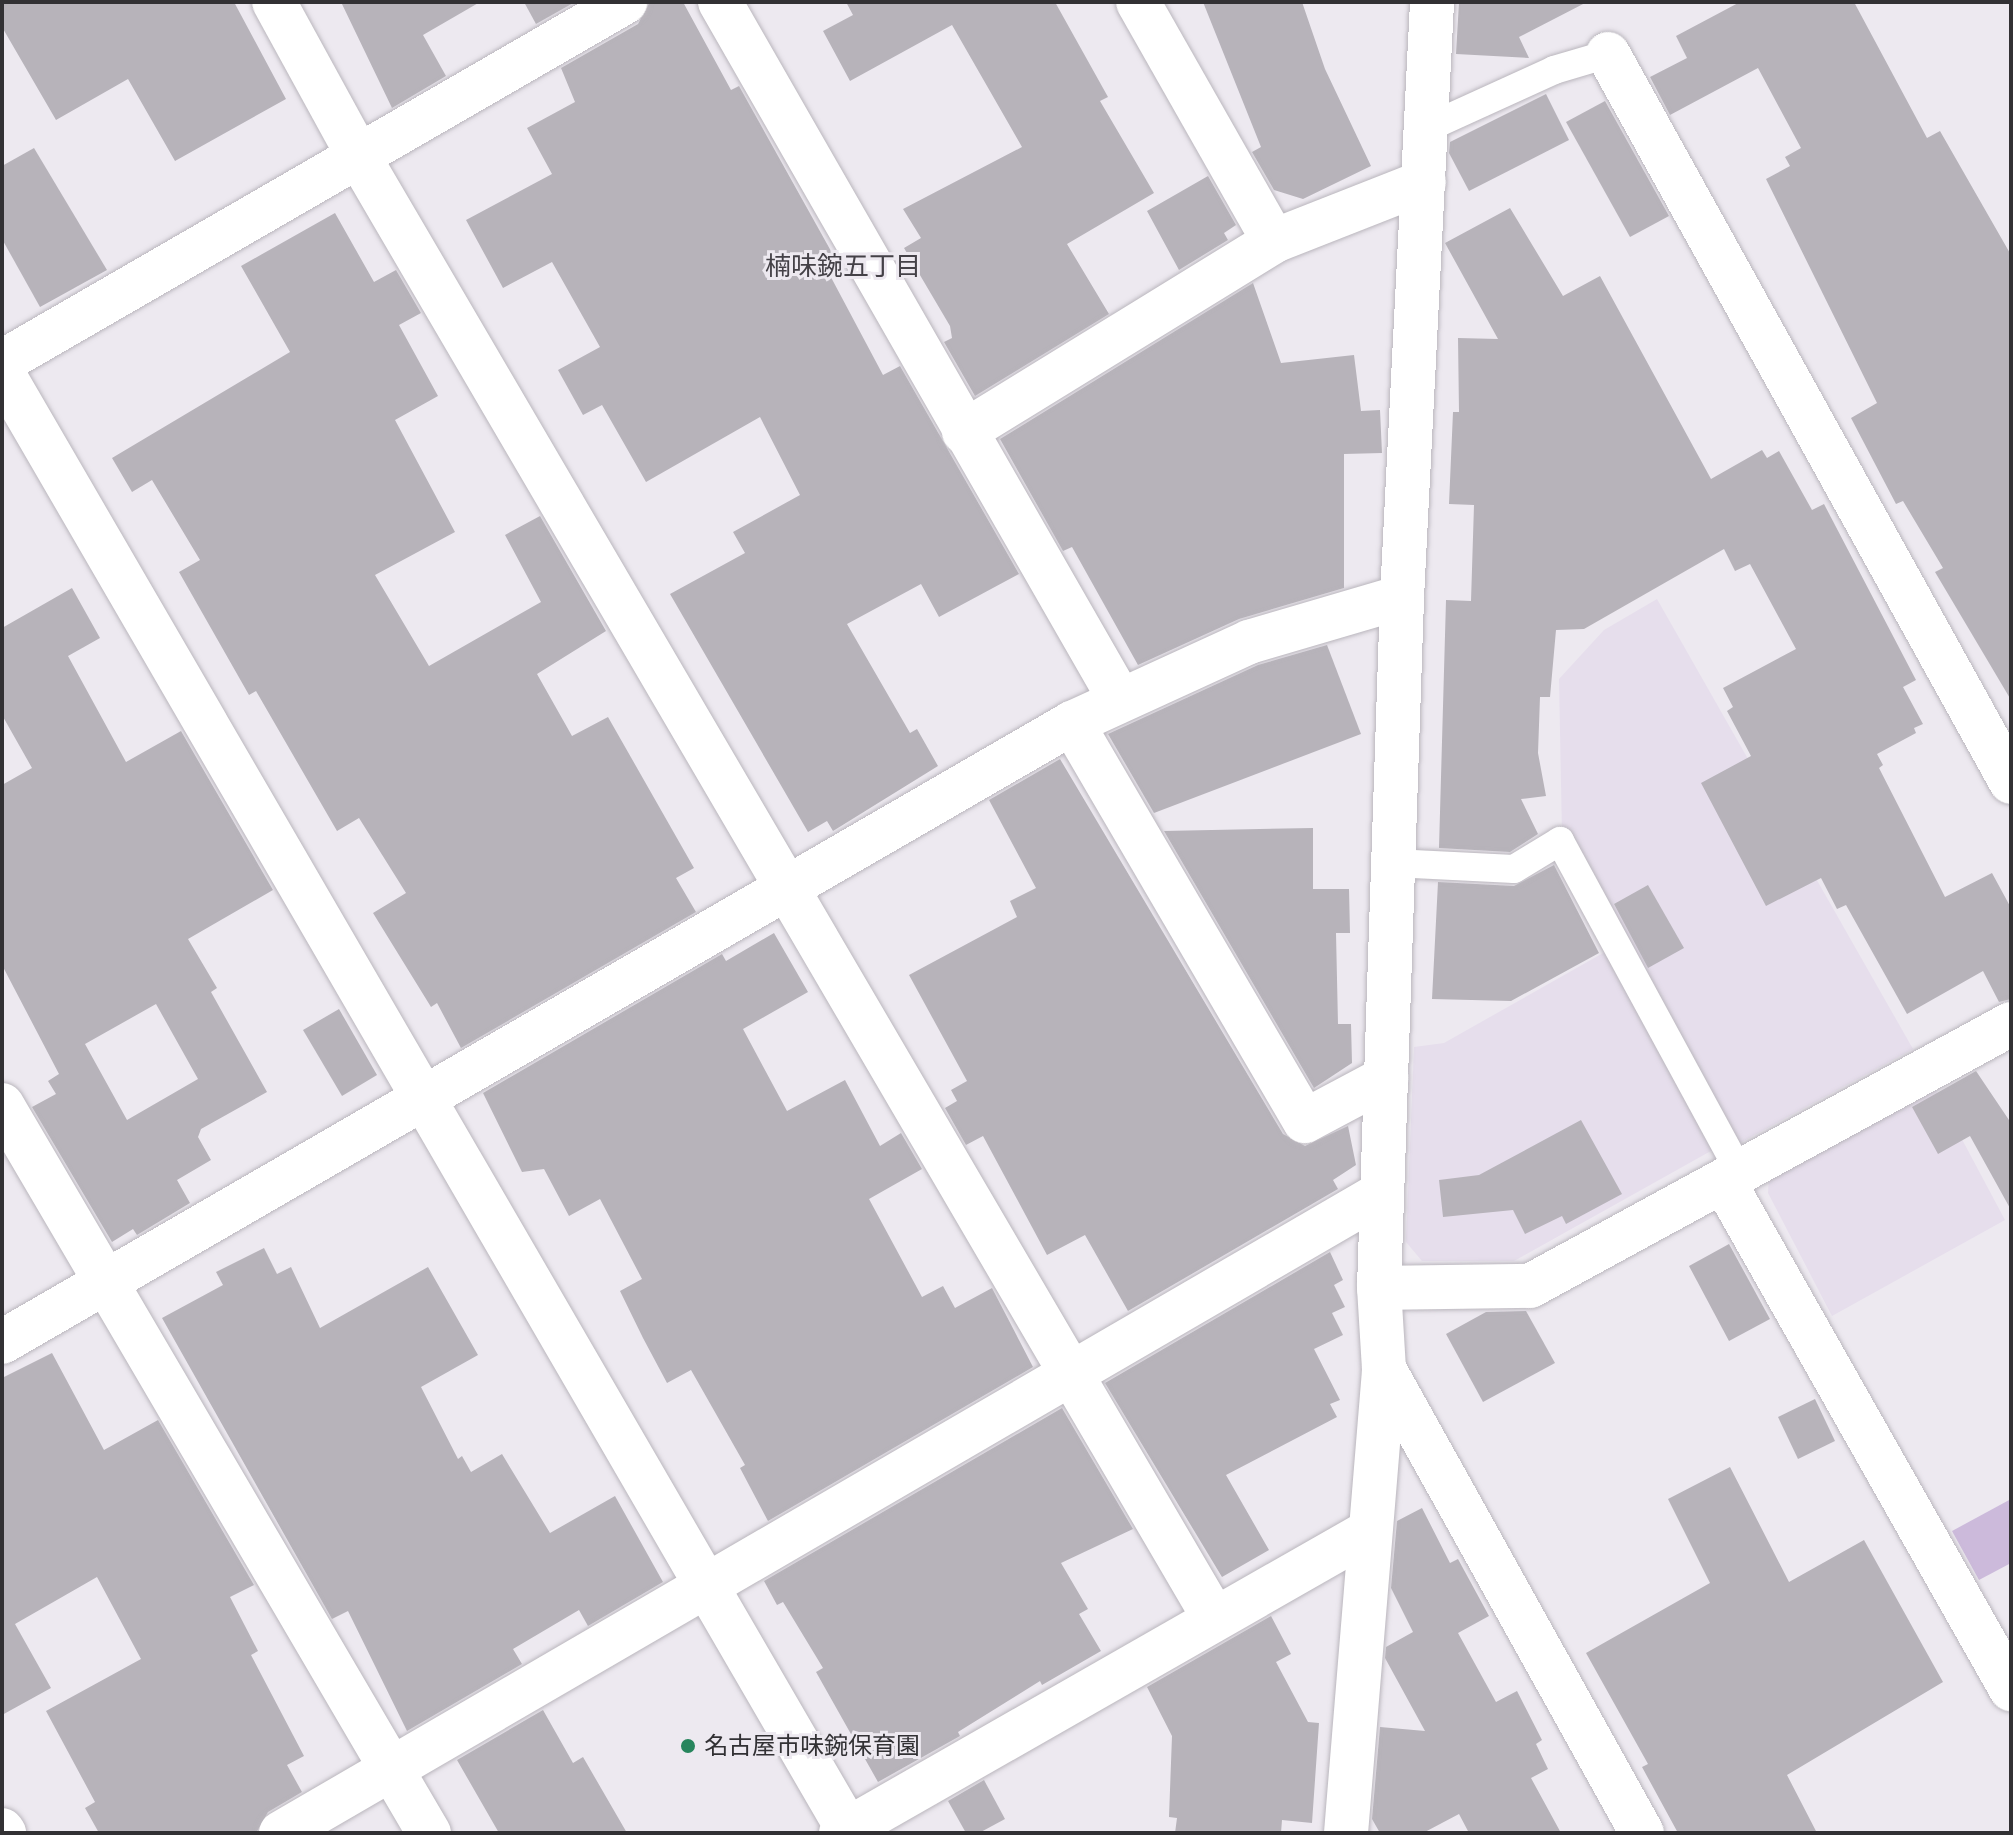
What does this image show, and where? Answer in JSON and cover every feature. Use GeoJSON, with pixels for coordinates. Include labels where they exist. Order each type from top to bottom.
{"type":"FeatureCollection","features":[{"type":"Feature","properties":{"kind":"street"},"geometry":{"type":"LineString","coordinates":[[274,2],[359,157],[1214,1618]]}},
{"type":"Feature","properties":{"kind":"street"},"geometry":{"type":"LineString","coordinates":[[2,362],[625,2]]}},
{"type":"Feature","properties":{"kind":"street"},"geometry":{"type":"LineString","coordinates":[[720,2],[1120,700]]}},
{"type":"Feature","properties":{"kind":"street"},"geometry":{"type":"LineString","coordinates":[[1138,2],[1274,241]]}},
{"type":"Feature","properties":{"kind":"street"},"geometry":{"type":"LineString","coordinates":[[1346,1833],[1368,1532],[1384,1369],[1379,1288],[1402,597],[1432,2]]}},
{"type":"Feature","properties":{"kind":"street"},"geometry":{"type":"LineString","coordinates":[[1608,54],[2011,782]]}},
{"type":"Feature","properties":{"kind":"street"},"geometry":{"type":"LineString","coordinates":[[964,432],[1274,241],[1424,182]]}},
{"type":"Feature","properties":{"kind":"street"},"geometry":{"type":"LineString","coordinates":[[2,372],[709,1586],[847,1832],[1368,1532]]}},
{"type":"Feature","properties":{"kind":"street"},"geometry":{"type":"LineString","coordinates":[[2,1342],[1072,723],[1249,642],[1402,597]]}},
{"type":"Feature","properties":{"kind":"street"},"geometry":{"type":"LineString","coordinates":[[1072,723],[1305,1121],[1386,1078]]}},
{"type":"Feature","properties":{"kind":"street"},"geometry":{"type":"LineString","coordinates":[[1379,1288],[1530,1286],[2011,1024]]}},
{"type":"Feature","properties":{"kind":"street"},"geometry":{"type":"LineString","coordinates":[[2,1105],[429,1833]]}},
{"type":"Feature","properties":{"kind":"street"},"geometry":{"type":"LineString","coordinates":[[1732,1177],[2011,1689]]}},
{"type":"Feature","properties":{"kind":"street"},"geometry":{"type":"LineString","coordinates":[[281,1833],[709,1586],[1070,1371],[1382,1193]]}},
{"type":"Feature","properties":{"kind":"street"},"geometry":{"type":"LineString","coordinates":[[1384,1369],[1642,1833]]}},
{"type":"Feature","properties":{"kind":"lane"},"geometry":{"type":"LineString","coordinates":[[1427,128],[1554,70],[1608,54]]}},
{"type":"Feature","properties":{"kind":"lane"},"geometry":{"type":"LineString","coordinates":[[1393,863],[1514,869],[1560,841],[1732,1177]]}},
{"type":"Feature","properties":{"kind":"shaded area"},"geometry":{"type":"Polygon","coordinates":[[[1657,599],[1913,1049],[1738,1144],[1562,835],[1559,679],[1604,630],[1657,599]]]}},
{"type":"Feature","properties":{"kind":"shaded area"},"geometry":{"type":"Polygon","coordinates":[[[1612,948],[1718,1147],[1514,1261],[1422,1261],[1406,1242],[1414,1047],[1444,1043],[1612,948]]]}},
{"type":"Feature","properties":{"kind":"shaded area"},"geometry":{"type":"Polygon","coordinates":[[[1933,1085],[2005,1220],[1832,1316],[1768,1193],[1769,1176],[1933,1085]]]}},
{"type":"Feature","properties":{"kind":"shaded area"},"geometry":{"type":"Polygon","coordinates":[[[2011,1499],[2011,1563],[1979,1580],[1952,1531],[2011,1499]]]}},
{"type":"Feature","properties":{"kind":"building"},"geometry":{"type":"Polygon","coordinates":[[[2,2],[234,2],[286,99],[175,161],[128,79],[56,120],[2,27],[2,2]]]}},
{"type":"Feature","properties":{"kind":"building"},"geometry":{"type":"Polygon","coordinates":[[[341,2],[480,2],[423,35],[446,76],[392,108],[341,2]]]}},
{"type":"Feature","properties":{"kind":"building"},"geometry":{"type":"Polygon","coordinates":[[[524,2],[575,2],[536,24],[524,2]]]}},
{"type":"Feature","properties":{"kind":"building"},"geometry":{"type":"Polygon","coordinates":[[[650,2],[683,2],[731,90],[739,86],[836,260],[825,266],[883,375],[900,366],[1019,574],[939,617],[921,584],[847,624],[910,733],[917,729],[938,766],[833,831],[827,821],[808,832],[670,594],[745,553],[733,532],[800,495],[760,417],[646,482],[602,405],[583,415],[558,370],[600,347],[552,262],[503,288],[466,220],[552,174],[527,128],[575,102],[561,68],[638,24],[650,2]]]}},
{"type":"Feature","properties":{"kind":"building"},"geometry":{"type":"Polygon","coordinates":[[[846,2],[1055,2],[1108,97],[1100,101],[1154,193],[1067,244],[1109,314],[975,396],[944,342],[952,338],[950,326],[904,248],[921,238],[903,209],[1022,147],[952,25],[850,81],[823,31],[853,15],[846,2]]]}},
{"type":"Feature","properties":{"kind":"building"},"geometry":{"type":"Polygon","coordinates":[[[1203,2],[1302,2],[1325,69],[1371,166],[1303,199],[1274,190],[1252,152],[1261,147],[1203,2]]]}},
{"type":"Feature","properties":{"kind":"building"},"geometry":{"type":"Polygon","coordinates":[[[1459,2],[1587,2],[1519,37],[1529,58],[1456,54],[1459,2]]]}},
{"type":"Feature","properties":{"kind":"building"},"geometry":{"type":"Polygon","coordinates":[[[1740,2],[1854,2],[1927,138],[1940,131],[2011,255],[2011,700],[1935,572],[1943,568],[1903,501],[1896,504],[1851,418],[1877,403],[1766,179],[1790,166],[1785,157],[1801,148],[1758,68],[1670,115],[1650,77],[1687,58],[1676,36],[1740,2]]]}},
{"type":"Feature","properties":{"kind":"building"},"geometry":{"type":"Polygon","coordinates":[[[1546,94],[1569,140],[1469,191],[1449,153],[1450,142],[1546,94]]]}},
{"type":"Feature","properties":{"kind":"building"},"geometry":{"type":"Polygon","coordinates":[[[1605,101],[1669,216],[1630,237],[1566,122],[1605,101]]]}},
{"type":"Feature","properties":{"kind":"building"},"geometry":{"type":"Polygon","coordinates":[[[34,148],[107,270],[40,307],[2,239],[2,166],[34,148]]]}},
{"type":"Feature","properties":{"kind":"building"},"geometry":{"type":"Polygon","coordinates":[[[1208,176],[1236,225],[1224,233],[1228,240],[1179,270],[1147,211],[1208,176]]]}},
{"type":"Feature","properties":{"kind":"building"},"geometry":{"type":"Polygon","coordinates":[[[1510,208],[1563,296],[1600,276],[1711,479],[1762,450],[1767,458],[1779,451],[1812,510],[1824,504],[1916,680],[1903,687],[1923,724],[1914,728],[1916,733],[1877,754],[1883,765],[1879,768],[1945,897],[1992,873],[2011,908],[2011,999],[1999,1002],[1983,971],[1907,1014],[1846,905],[1837,909],[1821,878],[1766,906],[1701,783],[1751,756],[1727,711],[1733,707],[1723,688],[1796,649],[1750,564],[1735,571],[1724,549],[1584,629],[1556,630],[1550,697],[1540,697],[1538,753],[1546,796],[1521,799],[1538,834],[1510,852],[1439,848],[1446,600],[1471,601],[1474,505],[1449,504],[1453,412],[1459,412],[1458,338],[1498,339],[1445,243],[1510,208]]]}},
{"type":"Feature","properties":{"kind":"building"},"geometry":{"type":"Polygon","coordinates":[[[335,213],[374,282],[396,270],[421,313],[399,325],[438,396],[395,420],[455,532],[375,575],[429,666],[541,602],[505,535],[540,516],[606,631],[537,674],[572,736],[608,717],[694,868],[676,878],[696,912],[461,1048],[437,1003],[431,1007],[373,913],[406,893],[359,818],[337,831],[256,691],[249,695],[179,572],[200,560],[152,480],[132,492],[112,458],[290,352],[241,266],[335,213]]]}},
{"type":"Feature","properties":{"kind":"building"},"geometry":{"type":"Polygon","coordinates":[[[1253,283],[1281,363],[1354,355],[1361,411],[1380,410],[1382,453],[1344,454],[1344,588],[1239,619],[1138,665],[1072,547],[1063,551],[1000,439],[1253,283]]]}},
{"type":"Feature","properties":{"kind":"building"},"geometry":{"type":"Polygon","coordinates":[[[72,588],[100,638],[68,656],[126,762],[181,731],[273,890],[188,939],[217,988],[211,992],[267,1092],[201,1129],[198,1137],[211,1160],[177,1180],[190,1203],[137,1235],[133,1229],[112,1242],[32,1107],[56,1094],[48,1081],[59,1074],[2,965],[2,785],[32,768],[2,715],[2,628],[72,588]],[[156,1004],[85,1044],[127,1120],[198,1079],[156,1004]]]}},
{"type":"Feature","properties":{"kind":"building"},"geometry":{"type":"Polygon","coordinates":[[[1327,645],[1361,734],[1154,813],[1108,734],[1258,665],[1327,645]]]}},
{"type":"Feature","properties":{"kind":"building"},"geometry":{"type":"Polygon","coordinates":[[[1060,759],[1283,1134],[1305,1146],[1348,1126],[1356,1165],[1333,1180],[1338,1189],[1128,1311],[1085,1235],[1047,1255],[983,1136],[966,1145],[945,1108],[957,1101],[951,1090],[967,1081],[909,975],[1017,917],[1010,901],[1036,888],[989,800],[1060,759]]]}},
{"type":"Feature","properties":{"kind":"building"},"geometry":{"type":"Polygon","coordinates":[[[1313,828],[1313,889],[1349,889],[1350,933],[1336,933],[1338,1024],[1351,1024],[1352,1063],[1314,1088],[1164,831],[1313,828]]]}},
{"type":"Feature","properties":{"kind":"building"},"geometry":{"type":"Polygon","coordinates":[[[1554,865],[1599,953],[1511,1001],[1432,999],[1438,882],[1514,886],[1554,865]]]}},
{"type":"Feature","properties":{"kind":"building"},"geometry":{"type":"Polygon","coordinates":[[[1648,885],[1684,948],[1648,968],[1614,904],[1648,885]]]}},
{"type":"Feature","properties":{"kind":"building"},"geometry":{"type":"Polygon","coordinates":[[[774,933],[808,992],[743,1029],[787,1111],[845,1080],[880,1146],[901,1133],[922,1169],[869,1199],[922,1297],[943,1286],[955,1308],[992,1288],[1033,1367],[768,1521],[740,1468],[745,1465],[691,1370],[667,1383],[643,1338],[620,1291],[642,1279],[600,1199],[569,1216],[544,1169],[522,1172],[483,1093],[722,954],[726,961],[774,933]]]}},
{"type":"Feature","properties":{"kind":"building"},"geometry":{"type":"Polygon","coordinates":[[[339,1009],[377,1075],[342,1096],[303,1030],[339,1009]]]}},
{"type":"Feature","properties":{"kind":"building"},"geometry":{"type":"Polygon","coordinates":[[[1976,1071],[2011,1123],[2011,1210],[1970,1136],[1938,1154],[1912,1107],[1976,1071]]]}},
{"type":"Feature","properties":{"kind":"building"},"geometry":{"type":"Polygon","coordinates":[[[1581,1120],[1622,1194],[1566,1224],[1562,1216],[1525,1234],[1513,1210],[1443,1217],[1439,1180],[1479,1175],[1581,1120]]]}},
{"type":"Feature","properties":{"kind":"building"},"geometry":{"type":"Polygon","coordinates":[[[1729,1244],[1770,1319],[1729,1341],[1689,1266],[1729,1244]]]}},
{"type":"Feature","properties":{"kind":"building"},"geometry":{"type":"Polygon","coordinates":[[[264,1248],[277,1274],[291,1267],[320,1328],[428,1267],[478,1355],[421,1387],[458,1459],[462,1456],[471,1472],[502,1454],[550,1533],[615,1496],[663,1582],[588,1626],[579,1610],[513,1649],[522,1664],[407,1731],[348,1611],[332,1619],[162,1318],[223,1285],[216,1272],[264,1248]]]}},
{"type":"Feature","properties":{"kind":"building"},"geometry":{"type":"Polygon","coordinates":[[[1330,1252],[1343,1280],[1334,1285],[1345,1307],[1332,1313],[1343,1335],[1314,1349],[1340,1400],[1330,1404],[1337,1417],[1226,1475],[1269,1550],[1222,1577],[1105,1383],[1330,1252]]]}},
{"type":"Feature","properties":{"kind":"building"},"geometry":{"type":"Polygon","coordinates":[[[1526,1311],[1555,1363],[1483,1402],[1446,1334],[1486,1312],[1526,1311]]]}},
{"type":"Feature","properties":{"kind":"building"},"geometry":{"type":"Polygon","coordinates":[[[52,1353],[104,1450],[158,1420],[254,1585],[230,1597],[258,1651],[251,1655],[304,1756],[287,1765],[302,1792],[268,1812],[256,1833],[99,1833],[85,1808],[95,1802],[46,1711],[141,1659],[97,1577],[15,1624],[51,1688],[2,1715],[2,1378],[52,1353]]]}},
{"type":"Feature","properties":{"kind":"building"},"geometry":{"type":"Polygon","coordinates":[[[1815,1399],[1835,1441],[1798,1459],[1778,1417],[1815,1399]]]}},
{"type":"Feature","properties":{"kind":"building"},"geometry":{"type":"Polygon","coordinates":[[[1062,1408],[1133,1529],[1061,1563],[1088,1609],[1079,1614],[1101,1651],[1042,1685],[1040,1681],[958,1732],[960,1736],[878,1782],[816,1672],[823,1668],[783,1602],[777,1605],[764,1581],[1062,1408]]]}},
{"type":"Feature","properties":{"kind":"building"},"geometry":{"type":"Polygon","coordinates":[[[1730,1467],[1789,1582],[1864,1540],[1943,1682],[1787,1775],[1817,1833],[1678,1833],[1642,1767],[1648,1764],[1586,1653],[1710,1583],[1668,1499],[1730,1467]]]}},
{"type":"Feature","properties":{"kind":"building"},"geometry":{"type":"Polygon","coordinates":[[[1422,1508],[1450,1563],[1458,1559],[1489,1616],[1458,1633],[1496,1702],[1517,1691],[1542,1740],[1536,1744],[1548,1769],[1531,1778],[1561,1833],[1469,1833],[1459,1814],[1423,1833],[1380,1833],[1372,1819],[1380,1727],[1425,1731],[1385,1658],[1386,1647],[1413,1632],[1391,1588],[1397,1521],[1422,1508]]]}},
{"type":"Feature","properties":{"kind":"building"},"geometry":{"type":"Polygon","coordinates":[[[1271,1616],[1291,1654],[1276,1662],[1308,1722],[1319,1723],[1312,1823],[1282,1820],[1281,1833],[1175,1833],[1177,1818],[1169,1817],[1172,1736],[1147,1687],[1271,1616]]]}},
{"type":"Feature","properties":{"kind":"building"},"geometry":{"type":"Polygon","coordinates":[[[543,1710],[573,1763],[583,1757],[627,1833],[499,1833],[457,1760],[543,1710]]]}},
{"type":"Feature","properties":{"kind":"building"},"geometry":{"type":"Polygon","coordinates":[[[984,1780],[1005,1819],[979,1833],[966,1833],[948,1801],[984,1780]]]}},
{"type":"Feature","properties":{"kind":"place","name":"名古屋市味鋺保育園"},"geometry":{"type":"Point","coordinates":[688,1746]}},
{"type":"Feature","properties":{"kind":"district","name":"楠味鋺五丁目"},"geometry":{"type":"Point","coordinates":[843,266]}}]}
